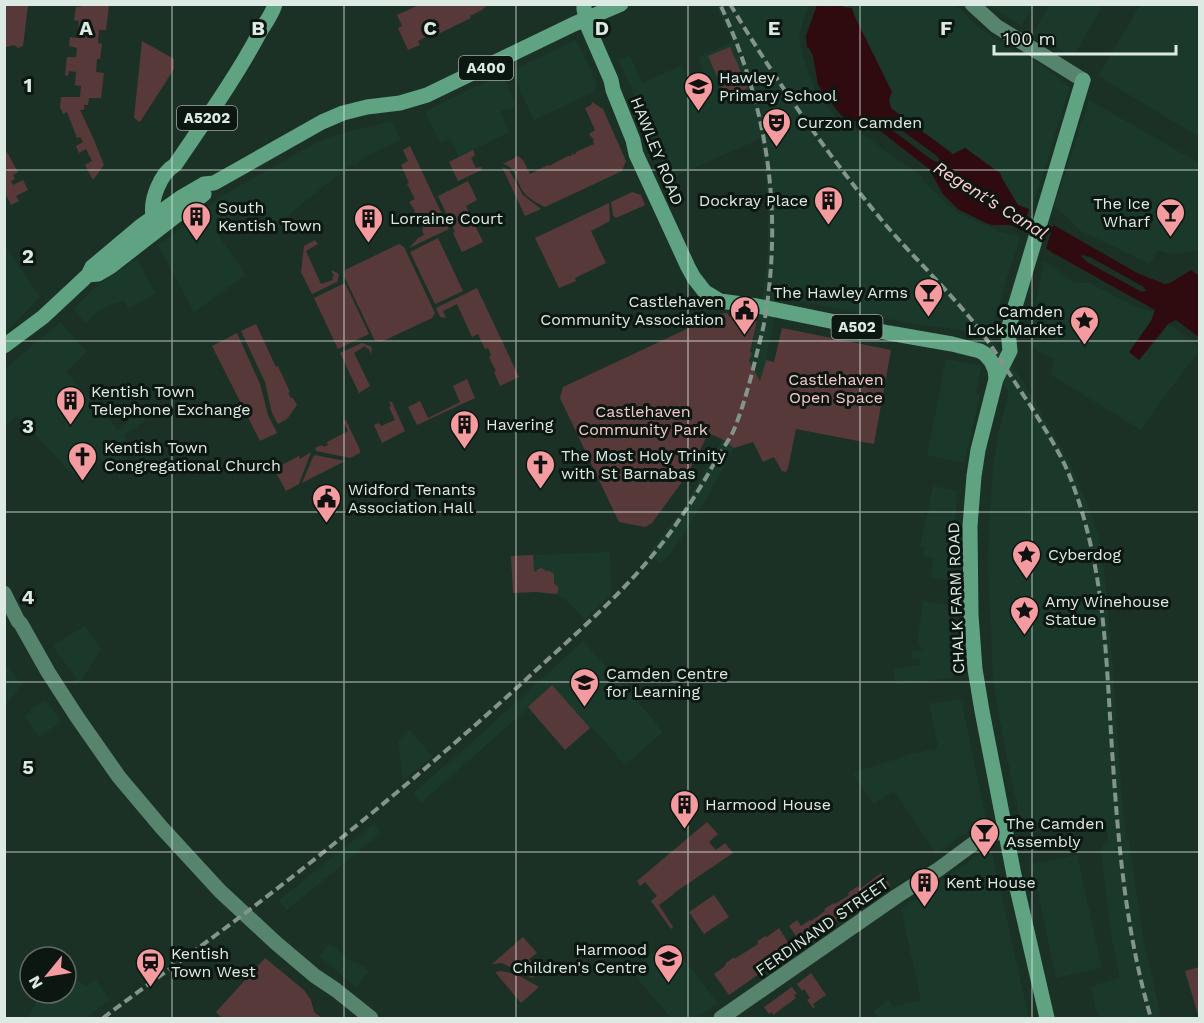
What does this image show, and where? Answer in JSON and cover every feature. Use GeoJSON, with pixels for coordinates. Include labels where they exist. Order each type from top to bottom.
{"type":"FeatureCollection","features":[{"type":"Feature","properties":{"kind":"main road","name":"A5202"},"geometry":{"type":"LineString","coordinates":[[262,28],[266,4]]}},
{"type":"Feature","properties":{"kind":"main road","name":"A5202"},"geometry":{"type":"LineString","coordinates":[[161,219],[166,190],[175,165],[238,70],[276,4]]}},
{"type":"Feature","properties":{"kind":"main road","name":"A400"},"geometry":{"type":"LineString","coordinates":[[4,346],[37,322],[88,276],[92,267],[116,246],[161,219],[204,184],[214,183],[322,122],[367,107],[400,103],[427,95],[585,12],[621,4]]}},
{"type":"Feature","properties":{"kind":"main road","name":"HAWLEY ROAD"},"geometry":{"type":"LineString","coordinates":[[585,12],[612,80],[613,90],[633,140],[636,154],[691,274],[705,292],[720,301],[759,306],[980,351]]}},
{"type":"Feature","properties":{"kind":"main road","name":"CHALK FARM ROAD"},"geometry":{"type":"LineString","coordinates":[[1047,1018],[1014,875],[975,669],[971,608],[970,526],[978,450],[996,378],[1010,351],[1008,330],[1083,80]]}},
{"type":"Feature","properties":{"kind":"main road"},"geometry":{"type":"LineString","coordinates":[[980,351],[990,350],[996,346],[1008,330]]}},
{"type":"Feature","properties":{"kind":"main road"},"geometry":{"type":"LineString","coordinates":[[980,351],[991,361],[996,378]]}},
{"type":"Feature","properties":{"kind":"street"},"geometry":{"type":"LineString","coordinates":[[972,4],[996,26],[1083,80]]}},
{"type":"Feature","properties":{"kind":"street"},"geometry":{"type":"LineString","coordinates":[[4,593],[48,672],[119,777],[149,814],[220,891],[270,938],[315,976],[371,1018]]}},
{"type":"Feature","properties":{"kind":"street","name":"FERDINAND STREET"},"geometry":{"type":"LineString","coordinates":[[721,1018],[981,838],[1006,830]]}},
{"type":"Feature","properties":{"kind":"shaded area"},"geometry":{"type":"Polygon","coordinates":[[[1141,4],[1199,5],[1199,137],[1098,76],[1141,4]]]}},
{"type":"Feature","properties":{"kind":"shaded area"},"geometry":{"type":"Polygon","coordinates":[[[716,5],[808,5],[799,37],[803,56],[814,88],[833,114],[923,178],[922,180],[958,213],[1001,232],[1020,236],[992,328],[987,333],[1023,381],[1070,463],[1100,541],[1106,587],[1126,840],[1129,841],[1143,937],[1161,1018],[1135,1018],[1134,1016],[1098,1018],[1091,986],[1120,978],[1111,934],[1101,852],[1102,846],[1108,842],[1106,821],[1098,822],[1097,816],[1021,825],[993,679],[988,566],[993,467],[1009,392],[963,330],[914,324],[779,297],[760,382],[747,421],[734,448],[707,498],[668,556],[661,564],[648,554],[684,507],[712,459],[722,439],[748,368],[763,294],[768,250],[768,210],[760,139],[678,175],[670,181],[619,60],[630,55],[642,83],[681,66],[688,82],[705,75],[698,57],[733,42],[716,5]]]}},
{"type":"Feature","properties":{"kind":"shaded area"},"geometry":{"type":"Polygon","coordinates":[[[843,5],[956,5],[992,37],[1042,65],[1070,87],[1031,211],[1018,205],[1000,173],[965,148],[953,154],[892,109],[889,105],[890,97],[852,9],[843,7],[843,5]]]}},
{"type":"Feature","properties":{"kind":"shaded area"},"geometry":{"type":"Polygon","coordinates":[[[988,5],[1034,5],[1021,26],[988,5]]]}},
{"type":"Feature","properties":{"kind":"shaded area"},"geometry":{"type":"Polygon","coordinates":[[[1049,5],[1103,5],[1073,57],[1033,34],[1049,5]]]}},
{"type":"Feature","properties":{"kind":"shaded area"},"geometry":{"type":"Polygon","coordinates":[[[575,40],[586,59],[597,86],[596,91],[534,120],[511,71],[575,40]]]}},
{"type":"Feature","properties":{"kind":"shaded area"},"geometry":{"type":"Polygon","coordinates":[[[502,75],[515,102],[509,111],[507,108],[500,112],[509,132],[459,157],[450,139],[440,143],[425,112],[502,75]]]}},
{"type":"Feature","properties":{"kind":"shaded area"},"geometry":{"type":"Polygon","coordinates":[[[1089,100],[1199,163],[1199,250],[1172,254],[1158,250],[1150,264],[1079,230],[1054,207],[1089,100]]]}},
{"type":"Feature","properties":{"kind":"shaded area"},"geometry":{"type":"Polygon","coordinates":[[[392,121],[401,140],[364,157],[354,166],[352,164],[292,212],[272,232],[258,207],[246,211],[215,230],[246,275],[194,312],[158,245],[220,197],[301,151],[327,138],[392,121]]]}},
{"type":"Feature","properties":{"kind":"shaded area"},"geometry":{"type":"Polygon","coordinates":[[[4,244],[40,297],[5,331],[4,244]]]}},
{"type":"Feature","properties":{"kind":"shaded area"},"geometry":{"type":"Polygon","coordinates":[[[137,259],[156,294],[128,309],[124,301],[109,305],[85,323],[74,309],[91,291],[137,259]]]}},
{"type":"Feature","properties":{"kind":"shaded area","name":"Camden Lock Market"},"geometry":{"type":"Polygon","coordinates":[[[1044,261],[1067,279],[1077,283],[1090,283],[1136,307],[1157,312],[1139,359],[1169,324],[1199,347],[1199,351],[1141,430],[1051,375],[1054,359],[1037,351],[1031,344],[1029,335],[1044,261]]]}},
{"type":"Feature","properties":{"kind":"shaded area"},"geometry":{"type":"Polygon","coordinates":[[[60,322],[87,352],[66,372],[118,430],[139,412],[146,419],[123,435],[125,443],[120,477],[96,455],[73,475],[17,415],[5,427],[5,369],[60,322]]]}},
{"type":"Feature","properties":{"kind":"shaded area"},"geometry":{"type":"Polygon","coordinates":[[[946,359],[982,366],[975,394],[980,395],[964,463],[927,455],[946,359]]]}},
{"type":"Feature","properties":{"kind":"shaded area"},"geometry":{"type":"Polygon","coordinates":[[[933,486],[957,491],[951,581],[931,578],[933,558],[923,556],[925,547],[920,546],[933,486]]]}},
{"type":"Feature","properties":{"kind":"shaded area"},"geometry":{"type":"Polygon","coordinates":[[[610,552],[611,594],[585,620],[557,594],[513,593],[511,556],[610,552]]]}},
{"type":"Feature","properties":{"kind":"shaded area"},"geometry":{"type":"Polygon","coordinates":[[[923,601],[948,605],[955,674],[952,678],[896,685],[893,669],[920,665],[919,658],[912,659],[911,652],[923,649],[920,648],[918,638],[923,601]]]}},
{"type":"Feature","properties":{"kind":"shaded area"},"geometry":{"type":"Polygon","coordinates":[[[85,626],[101,649],[80,682],[75,685],[73,682],[77,679],[55,649],[55,644],[85,626]]]}},
{"type":"Feature","properties":{"kind":"shaded area","name":"Camden Centre for Learning"},"geometry":{"type":"Polygon","coordinates":[[[583,641],[663,732],[625,765],[592,727],[565,750],[528,708],[421,803],[413,793],[583,641]]]}},
{"type":"Feature","properties":{"kind":"shaded area"},"geometry":{"type":"Polygon","coordinates":[[[4,663],[22,684],[5,707],[4,707],[4,663]]]}},
{"type":"Feature","properties":{"kind":"shaded area"},"geometry":{"type":"Polygon","coordinates":[[[958,699],[962,703],[986,819],[936,854],[894,791],[874,804],[852,773],[938,748],[929,704],[958,699]]]}},
{"type":"Feature","properties":{"kind":"shaded area"},"geometry":{"type":"Polygon","coordinates":[[[44,700],[61,722],[39,737],[25,717],[32,708],[44,700]]]}},
{"type":"Feature","properties":{"kind":"shaded area"},"geometry":{"type":"Polygon","coordinates":[[[410,730],[432,756],[403,781],[398,740],[410,730]]]}},
{"type":"Feature","properties":{"kind":"shaded area"},"geometry":{"type":"Polygon","coordinates":[[[374,824],[381,833],[287,910],[278,901],[374,824]]]}},
{"type":"Feature","properties":{"kind":"shaded area"},"geometry":{"type":"Polygon","coordinates":[[[989,847],[1029,1018],[876,1018],[874,1011],[889,999],[893,1007],[921,1000],[901,909],[989,847]]]}},
{"type":"Feature","properties":{"kind":"shaded area"},"geometry":{"type":"Polygon","coordinates":[[[1077,855],[1102,968],[1056,978],[1032,864],[1077,855]]]}},
{"type":"Feature","properties":{"kind":"shaded area"},"geometry":{"type":"Polygon","coordinates":[[[329,943],[353,962],[369,971],[356,987],[319,956],[329,943]]]}},
{"type":"Feature","properties":{"kind":"shaded area","name":"Harmood Children's Centre"},"geometry":{"type":"Polygon","coordinates":[[[671,943],[718,1003],[697,1018],[671,1018],[631,971],[652,953],[671,943]]]}},
{"type":"Feature","properties":{"kind":"shaded area"},"geometry":{"type":"Polygon","coordinates":[[[95,979],[110,1000],[86,1018],[27,1018],[35,1005],[78,1005],[78,980],[86,986],[95,979]]]}},
{"type":"Feature","properties":{"kind":"green space"},"geometry":{"type":"Polygon","coordinates":[[[4,5],[28,5],[23,46],[18,48],[14,45],[6,47],[5,44],[4,5]]]}},
{"type":"Feature","properties":{"kind":"green space"},"geometry":{"type":"Polygon","coordinates":[[[81,5],[109,5],[106,30],[99,30],[98,43],[102,44],[96,72],[104,73],[101,98],[89,98],[88,105],[84,105],[84,110],[80,110],[104,165],[93,180],[85,165],[92,161],[86,149],[79,153],[76,146],[83,142],[80,137],[77,138],[67,112],[63,114],[60,107],[61,97],[80,97],[81,86],[75,85],[76,72],[69,71],[68,76],[65,75],[67,57],[76,57],[77,48],[69,46],[70,37],[77,38],[79,21],[74,20],[76,7],[81,7],[81,5]]]}},
{"type":"Feature","properties":{"kind":"green space"},"geometry":{"type":"Polygon","coordinates":[[[419,5],[487,5],[470,16],[471,18],[418,41],[420,45],[408,50],[398,28],[402,26],[397,15],[419,5]]]}},
{"type":"Feature","properties":{"kind":"green space"},"geometry":{"type":"Polygon","coordinates":[[[142,41],[174,59],[174,69],[140,122],[134,118],[142,41]]]}},
{"type":"Feature","properties":{"kind":"green space"},"geometry":{"type":"Polygon","coordinates":[[[730,47],[748,88],[726,97],[708,56],[730,47]]]}},
{"type":"Feature","properties":{"kind":"green space"},"geometry":{"type":"Polygon","coordinates":[[[592,102],[603,109],[626,161],[622,171],[545,207],[522,190],[511,168],[503,164],[518,156],[523,160],[530,174],[594,144],[589,134],[595,130],[585,108],[592,102]]]}},
{"type":"Feature","properties":{"kind":"green space"},"geometry":{"type":"Polygon","coordinates":[[[410,146],[449,229],[409,248],[424,235],[422,225],[409,202],[415,199],[401,165],[408,161],[403,150],[410,146]]]}},
{"type":"Feature","properties":{"kind":"green space"},"geometry":{"type":"Polygon","coordinates":[[[5,149],[18,172],[13,175],[15,179],[11,181],[13,185],[23,180],[28,190],[16,196],[19,201],[11,205],[5,193],[5,149]]]}},
{"type":"Feature","properties":{"kind":"green space"},"geometry":{"type":"Polygon","coordinates":[[[473,150],[475,155],[471,158],[476,168],[481,167],[482,170],[458,181],[449,162],[473,150]]]}},
{"type":"Feature","properties":{"kind":"green space"},"geometry":{"type":"Polygon","coordinates":[[[502,167],[509,170],[523,195],[541,209],[525,216],[502,167]]]}},
{"type":"Feature","properties":{"kind":"green space"},"geometry":{"type":"Polygon","coordinates":[[[468,181],[477,200],[466,206],[483,242],[462,252],[438,196],[468,181]]]}},
{"type":"Feature","properties":{"kind":"green space"},"geometry":{"type":"Polygon","coordinates":[[[632,192],[641,195],[645,205],[616,218],[613,215],[611,202],[632,192]]]}},
{"type":"Feature","properties":{"kind":"green space"},"geometry":{"type":"Polygon","coordinates":[[[609,203],[610,221],[591,231],[606,263],[575,278],[576,281],[559,288],[535,238],[609,203]]]}},
{"type":"Feature","properties":{"kind":"green space"},"geometry":{"type":"Polygon","coordinates":[[[438,238],[463,291],[435,304],[410,252],[438,238]]]}},
{"type":"Feature","properties":{"kind":"green space"},"geometry":{"type":"Polygon","coordinates":[[[315,240],[318,244],[306,251],[321,284],[333,280],[331,270],[339,275],[337,282],[312,294],[301,272],[304,246],[315,240]]]}},
{"type":"Feature","properties":{"kind":"green space"},"geometry":{"type":"Polygon","coordinates":[[[399,244],[404,247],[435,313],[432,318],[381,342],[375,341],[344,276],[345,270],[399,244]]]}},
{"type":"Feature","properties":{"kind":"green space"},"geometry":{"type":"Polygon","coordinates":[[[345,283],[369,334],[338,349],[314,298],[345,283]]]}},
{"type":"Feature","properties":{"kind":"green space"},"geometry":{"type":"Polygon","coordinates":[[[477,288],[519,377],[500,386],[488,348],[485,349],[478,334],[472,337],[457,304],[443,311],[446,318],[440,317],[436,308],[477,288]]]}},
{"type":"Feature","properties":{"kind":"green space","name":"Castlehaven Community Park"},"geometry":{"type":"Polygon","coordinates":[[[727,313],[729,316],[757,321],[749,361],[760,381],[766,360],[774,362],[782,328],[891,350],[874,444],[796,429],[786,472],[782,471],[774,457],[763,462],[753,442],[734,448],[708,433],[684,479],[652,523],[645,527],[619,522],[560,398],[563,387],[691,327],[690,324],[727,313]]]}},
{"type":"Feature","properties":{"kind":"green space"},"geometry":{"type":"Polygon","coordinates":[[[256,324],[276,367],[278,366],[290,392],[288,393],[297,405],[287,419],[278,424],[272,413],[265,382],[241,331],[256,324]]]}},
{"type":"Feature","properties":{"kind":"green space"},"geometry":{"type":"Polygon","coordinates":[[[237,333],[260,384],[268,415],[277,433],[260,441],[212,346],[237,333]]]}},
{"type":"Feature","properties":{"kind":"green space"},"geometry":{"type":"Polygon","coordinates":[[[362,343],[372,348],[371,354],[365,346],[354,353],[370,386],[359,393],[340,353],[362,343]]]}},
{"type":"Feature","properties":{"kind":"green space"},"geometry":{"type":"Polygon","coordinates":[[[467,379],[475,398],[417,425],[408,407],[420,401],[428,418],[460,402],[453,386],[467,379]]]}},
{"type":"Feature","properties":{"kind":"green space"},"geometry":{"type":"Polygon","coordinates":[[[389,402],[392,402],[405,431],[382,443],[374,425],[379,423],[381,426],[395,420],[389,402]]]}},
{"type":"Feature","properties":{"kind":"green space"},"geometry":{"type":"Polygon","coordinates":[[[346,420],[360,453],[350,458],[316,451],[315,448],[328,445],[327,442],[348,431],[343,422],[346,420]]]}},
{"type":"Feature","properties":{"kind":"green space"},"geometry":{"type":"Polygon","coordinates":[[[311,452],[299,484],[286,491],[274,469],[311,452]]]}},
{"type":"Feature","properties":{"kind":"green space"},"geometry":{"type":"Polygon","coordinates":[[[315,455],[345,461],[302,483],[313,457],[315,455]]]}},
{"type":"Feature","properties":{"kind":"green space"},"geometry":{"type":"Polygon","coordinates":[[[533,555],[534,571],[542,568],[554,574],[554,583],[559,588],[557,594],[513,593],[511,556],[533,555]]]}},
{"type":"Feature","properties":{"kind":"green space"},"geometry":{"type":"Polygon","coordinates":[[[552,685],[590,728],[565,750],[528,707],[552,685]]]}},
{"type":"Feature","properties":{"kind":"green space"},"geometry":{"type":"Polygon","coordinates":[[[707,822],[718,834],[709,842],[716,850],[725,843],[733,853],[659,905],[673,927],[671,929],[651,901],[657,896],[645,882],[640,886],[637,881],[707,822]]]}},
{"type":"Feature","properties":{"kind":"green space"},"geometry":{"type":"Polygon","coordinates":[[[881,873],[890,885],[802,944],[789,926],[797,920],[801,926],[811,921],[825,911],[824,909],[849,895],[848,893],[858,886],[860,889],[881,873]]]}},
{"type":"Feature","properties":{"kind":"green space"},"geometry":{"type":"Polygon","coordinates":[[[714,895],[729,917],[704,934],[689,912],[714,895]]]}},
{"type":"Feature","properties":{"kind":"green space"},"geometry":{"type":"Polygon","coordinates":[[[779,928],[793,950],[729,995],[714,974],[733,958],[758,944],[758,941],[779,928]]]}},
{"type":"Feature","properties":{"kind":"green space"},"geometry":{"type":"Polygon","coordinates":[[[523,937],[537,953],[529,959],[540,971],[532,978],[502,963],[492,964],[523,937]]]}},
{"type":"Feature","properties":{"kind":"green space"},"geometry":{"type":"Polygon","coordinates":[[[265,958],[304,990],[311,1000],[314,1012],[322,1018],[222,1018],[216,1012],[265,958]]]}},
{"type":"Feature","properties":{"kind":"green space"},"geometry":{"type":"Polygon","coordinates":[[[1199,967],[1200,1018],[1185,971],[1199,967]]]}},
{"type":"Feature","properties":{"kind":"green space"},"geometry":{"type":"Polygon","coordinates":[[[495,972],[516,974],[539,987],[521,1003],[495,972]]]}},
{"type":"Feature","properties":{"kind":"green space"},"geometry":{"type":"Polygon","coordinates":[[[811,973],[826,995],[813,1004],[815,1007],[813,1008],[807,1000],[810,998],[804,989],[802,991],[797,984],[811,973]]]}},
{"type":"Feature","properties":{"kind":"green space"},"geometry":{"type":"Polygon","coordinates":[[[792,987],[797,994],[794,995],[796,998],[773,1015],[772,1012],[769,1014],[764,1007],[792,987]]]}},
{"type":"Feature","properties":{"kind":"water","name":"Regent's Canal"},"geometry":{"type":"Polygon","coordinates":[[[817,5],[830,7],[843,5],[843,7],[852,8],[892,92],[889,100],[892,109],[953,154],[965,148],[1000,173],[1018,205],[1029,209],[1139,274],[1165,284],[1191,270],[1199,276],[1199,337],[1176,320],[1168,324],[1139,360],[1129,352],[1151,321],[1155,310],[1053,253],[1017,228],[1010,225],[992,225],[958,209],[943,194],[929,169],[879,130],[842,116],[818,84],[813,56],[807,47],[806,36],[817,5]],[[885,118],[882,121],[884,124],[932,160],[942,164],[937,156],[885,118]],[[1082,255],[1087,262],[1140,291],[1146,290],[1090,257],[1082,255]]]}},
{"type":"Feature","properties":{"kind":"pier"},"geometry":{"type":"Polygon","coordinates":[[[1029,209],[1054,223],[1045,252],[1021,234],[1029,209]]]}},
{"type":"Feature","properties":{"kind":"railway"},"geometry":{"type":"LineString","coordinates":[[103,1018],[331,846],[400,790],[500,703],[591,620],[633,578],[666,539],[700,487],[733,432],[749,385],[765,318],[772,237],[771,197],[760,119],[736,42],[720,4]]}},
{"type":"Feature","properties":{"kind":"railway"},"geometry":{"type":"LineString","coordinates":[[730,4],[765,61],[822,144],[884,223],[986,338],[1048,434],[1069,474],[1084,517],[1098,582],[1124,885],[1135,952],[1151,1018]]}},
{"type":"Feature","properties":{"kind":"place","name":"Hawley Primary School"},"geometry":{"type":"Point","coordinates":[698,112]}},
{"type":"Feature","properties":{"kind":"place","name":"Curzon Camden"},"geometry":{"type":"Point","coordinates":[776,148]}},
{"type":"Feature","properties":{"kind":"place","name":"Dockray Place"},"geometry":{"type":"Point","coordinates":[829,226]}},
{"type":"Feature","properties":{"kind":"place","name":"The Ice Wharf"},"geometry":{"type":"Point","coordinates":[1171,238]}},
{"type":"Feature","properties":{"kind":"place","name":"South Kentish Town"},"geometry":{"type":"Point","coordinates":[197,242]}},
{"type":"Feature","properties":{"kind":"place","name":"Lorraine Court"},"geometry":{"type":"Point","coordinates":[369,244]}},
{"type":"Feature","properties":{"kind":"place","name":"The Hawley Arms"},"geometry":{"type":"Point","coordinates":[929,318]}},
{"type":"Feature","properties":{"kind":"place","name":"Castlehaven Community Association"},"geometry":{"type":"Point","coordinates":[745,336]}},
{"type":"Feature","properties":{"kind":"place","name":"Camden Lock Market"},"geometry":{"type":"Point","coordinates":[1084,346]}},
{"type":"Feature","properties":{"kind":"place","name":"Kentish Town Telephone Exchange"},"geometry":{"type":"Point","coordinates":[70,426]}},
{"type":"Feature","properties":{"kind":"place","name":"Havering"},"geometry":{"type":"Point","coordinates":[465,450]}},
{"type":"Feature","properties":{"kind":"place","name":"Kentish Town Congregational Church"},"geometry":{"type":"Point","coordinates":[83,482]}},
{"type":"Feature","properties":{"kind":"place","name":"The Most Holy Trinity with St Barnabas"},"geometry":{"type":"Point","coordinates":[540,490]}},
{"type":"Feature","properties":{"kind":"place","name":"Widford Tenants Association Hall"},"geometry":{"type":"Point","coordinates":[327,524]}},
{"type":"Feature","properties":{"kind":"place","name":"Cyberdog"},"geometry":{"type":"Point","coordinates":[1027,580]}},
{"type":"Feature","properties":{"kind":"place","name":"Amy Winehouse Statue"},"geometry":{"type":"Point","coordinates":[1024,636]}},
{"type":"Feature","properties":{"kind":"place","name":"Camden Centre for Learning"},"geometry":{"type":"Point","coordinates":[585,708]}},
{"type":"Feature","properties":{"kind":"place","name":"Harmood House"},"geometry":{"type":"Point","coordinates":[684,830]}},
{"type":"Feature","properties":{"kind":"place","name":"The Camden Assembly"},"geometry":{"type":"Point","coordinates":[985,858]}},
{"type":"Feature","properties":{"kind":"place","name":"Kent House"},"geometry":{"type":"Point","coordinates":[925,908]}},
{"type":"Feature","properties":{"kind":"place","name":"Harmood Children's Centre"},"geometry":{"type":"Point","coordinates":[668,984]}},
{"type":"Feature","properties":{"kind":"place","name":"Kentish Town West"},"geometry":{"type":"Point","coordinates":[150,988]}},
{"type":"Feature","properties":{"kind":"park label","name":"Castlehaven Open Space"},"geometry":{"type":"Point","coordinates":[836,388]}}]}
